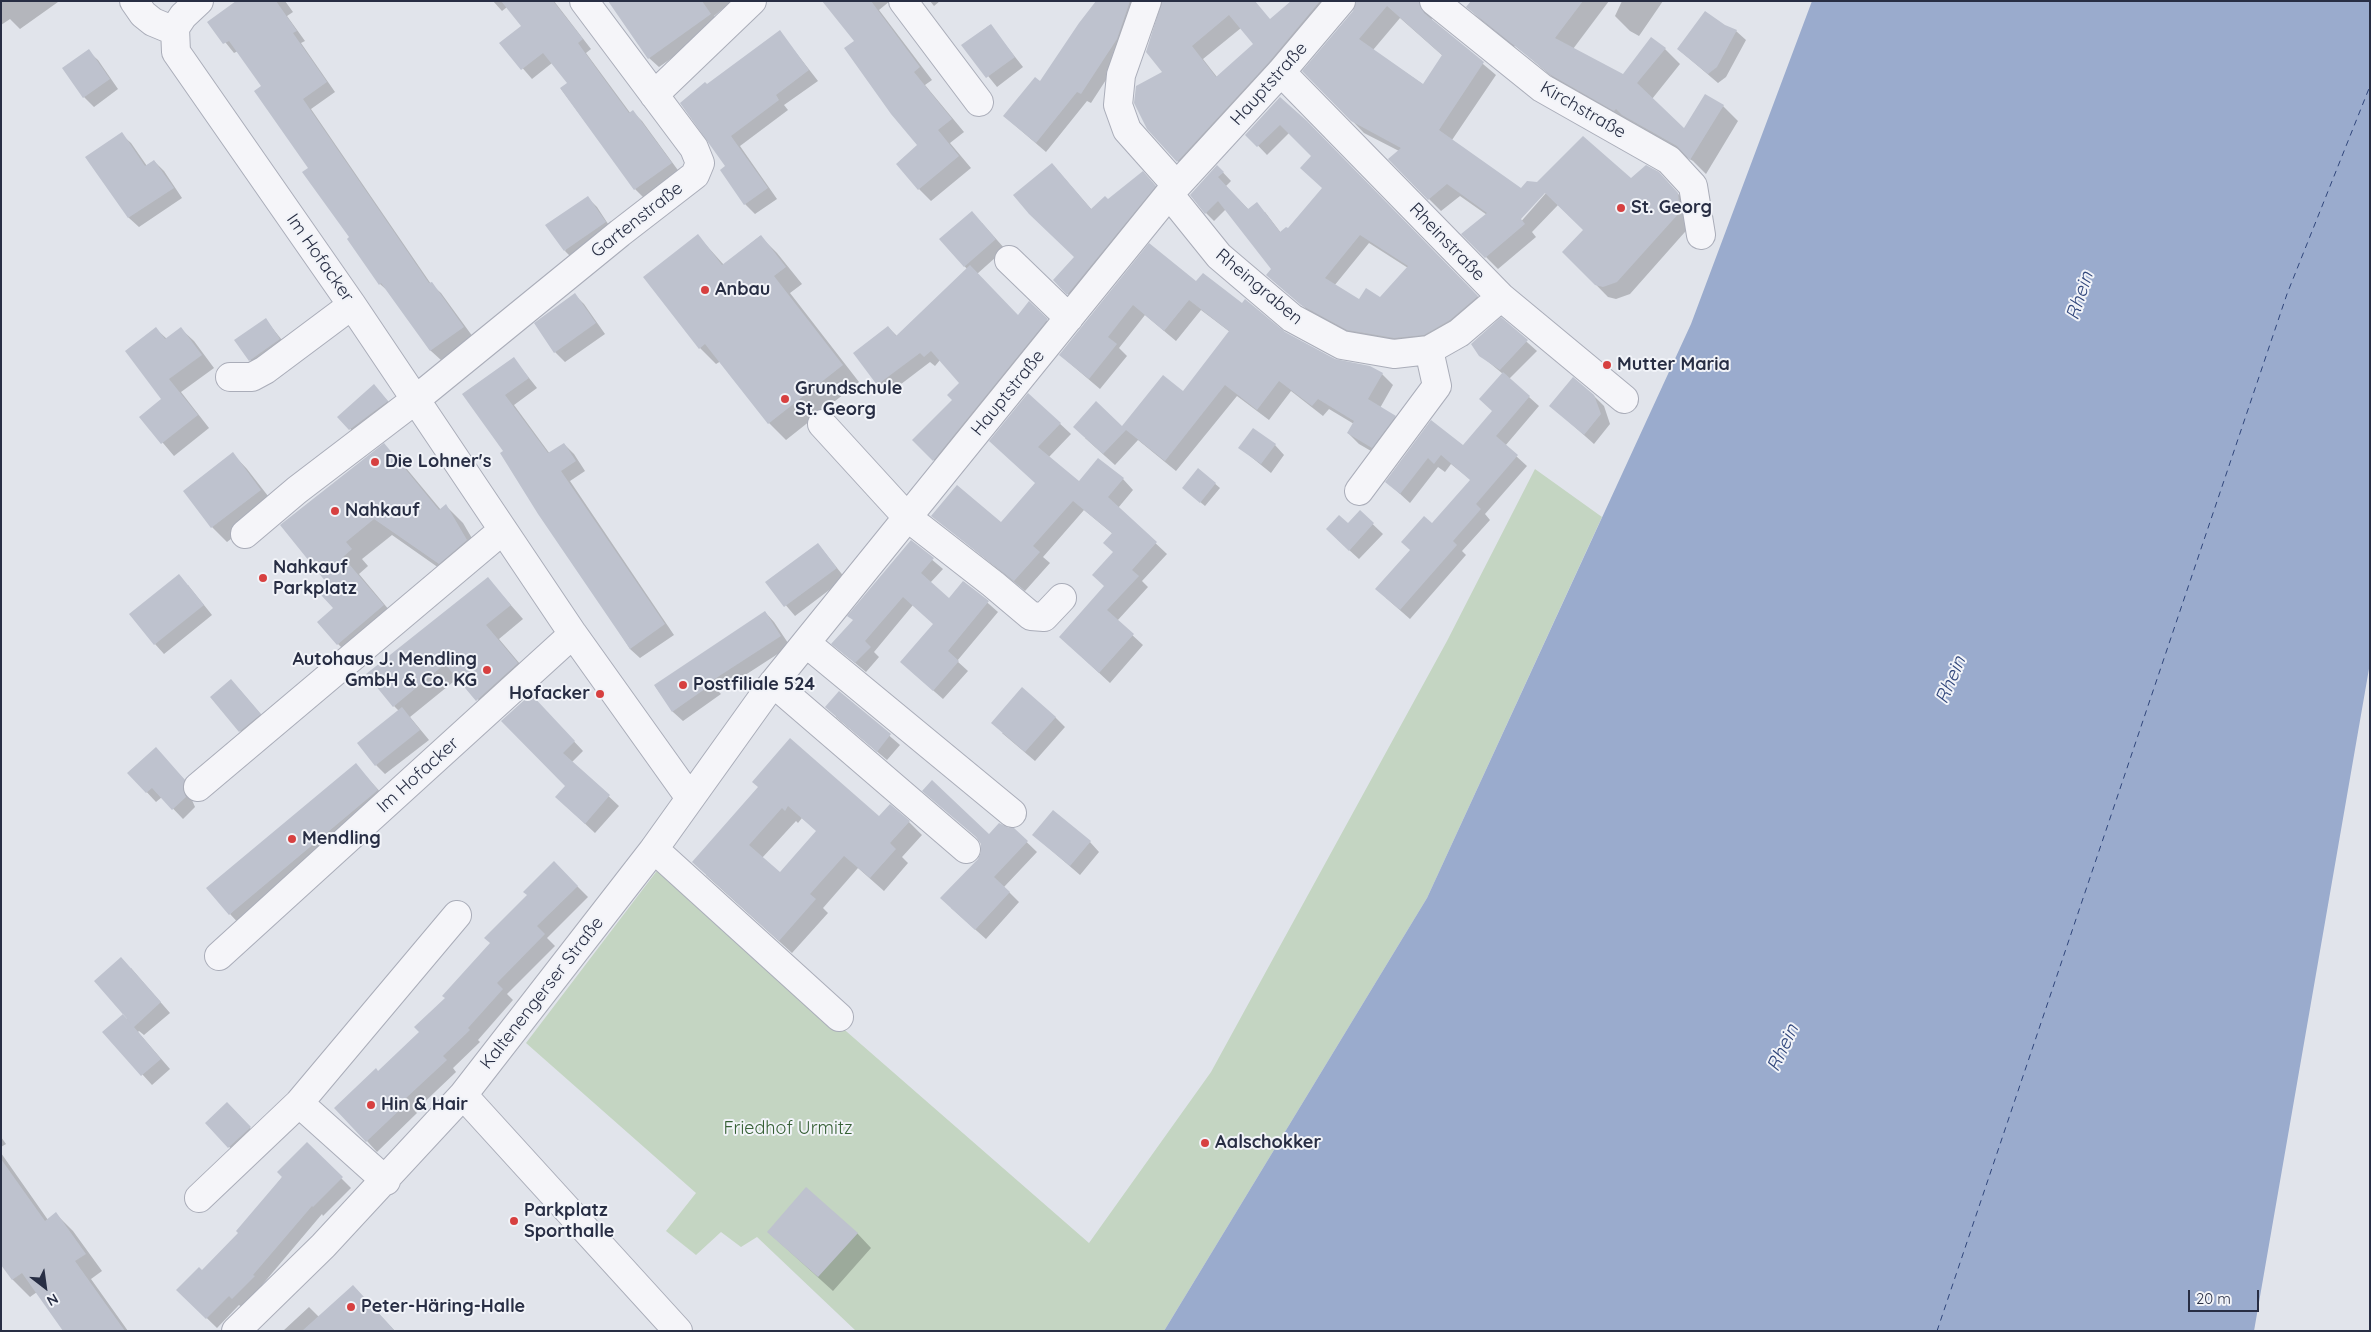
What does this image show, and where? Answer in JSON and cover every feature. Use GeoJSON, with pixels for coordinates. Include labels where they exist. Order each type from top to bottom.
{"type":"FeatureCollection","features":[{"type":"Feature","properties":{"kind":"street"},"geometry":{"type":"LineString","coordinates":[[134,1],[143,14],[153,22],[165,27],[175,28],[182,16],[199,1]]}},
{"type":"Feature","properties":{"kind":"street","name":"Gartenstraße"},"geometry":{"type":"LineString","coordinates":[[245,534],[297,490],[415,400],[620,233],[695,175],[700,163],[694,148],[584,1]]}},
{"type":"Feature","properties":{"kind":"street"},"geometry":{"type":"LineString","coordinates":[[654,95],[752,1]]}},
{"type":"Feature","properties":{"kind":"street"},"geometry":{"type":"LineString","coordinates":[[903,1],[979,102]]}},
{"type":"Feature","properties":{"kind":"street","name":"Rheingraben"},"geometry":{"type":"LineString","coordinates":[[1147,1],[1121,75],[1118,105],[1127,130],[1219,256],[1292,318],[1342,345],[1394,354],[1430,350],[1458,333],[1501,297]]}},
{"type":"Feature","properties":{"kind":"street","name":"Hauptstraße"},"geometry":{"type":"LineString","coordinates":[[690,798],[773,683],[1172,190],[1281,72],[1341,1]]}},
{"type":"Feature","properties":{"kind":"street","name":"Kirchstraße"},"geometry":{"type":"LineString","coordinates":[[1434,1],[1542,88],[1669,160],[1693,186],[1701,235]]}},
{"type":"Feature","properties":{"kind":"street","name":"Im Hofacker"},"geometry":{"type":"LineString","coordinates":[[175,28],[176,52],[352,305],[573,634],[690,798]]}},
{"type":"Feature","properties":{"kind":"street","name":"Rheinstraße"},"geometry":{"type":"LineString","coordinates":[[1281,72],[1501,297],[1624,400]]}},
{"type":"Feature","properties":{"kind":"street"},"geometry":{"type":"LineString","coordinates":[[1010,260],[1069,318]]}},
{"type":"Feature","properties":{"kind":"street"},"geometry":{"type":"LineString","coordinates":[[230,377],[252,377],[265,370],[352,305]]}},
{"type":"Feature","properties":{"kind":"street"},"geometry":{"type":"LineString","coordinates":[[1359,491],[1437,386],[1430,350]]}},
{"type":"Feature","properties":{"kind":"street"},"geometry":{"type":"LineString","coordinates":[[822,424],[907,517],[1031,616],[1044,617],[1062,598]]}},
{"type":"Feature","properties":{"kind":"street"},"geometry":{"type":"LineString","coordinates":[[198,787],[503,530]]}},
{"type":"Feature","properties":{"kind":"street","name":"Im Hofacker"},"geometry":{"type":"LineString","coordinates":[[218,956],[573,634]]}},
{"type":"Feature","properties":{"kind":"street"},"geometry":{"type":"LineString","coordinates":[[806,643],[1012,813]]}},
{"type":"Feature","properties":{"kind":"street"},"geometry":{"type":"LineString","coordinates":[[773,683],[966,849]]}},
{"type":"Feature","properties":{"kind":"street","name":"Kaltenengerser Straße"},"geometry":{"type":"LineString","coordinates":[[236,1331],[386,1181],[463,1096],[654,849],[690,798]]}},
{"type":"Feature","properties":{"kind":"street"},"geometry":{"type":"LineString","coordinates":[[654,849],[839,1018]]}},
{"type":"Feature","properties":{"kind":"street"},"geometry":{"type":"LineString","coordinates":[[200,1198],[299,1103],[457,915]]}},
{"type":"Feature","properties":{"kind":"street"},"geometry":{"type":"LineString","coordinates":[[463,1096],[678,1331]]}},
{"type":"Feature","properties":{"kind":"street"},"geometry":{"type":"LineString","coordinates":[[299,1103],[386,1181]]}},
{"type":"Feature","properties":{"kind":"green space","name":"Friedhof Urmitz"},"geometry":{"type":"Polygon","coordinates":[[[1535,469],[1602,517],[1427,898],[1164,1331],[856,1331],[757,1237],[741,1247],[721,1232],[696,1255],[666,1231],[696,1193],[526,1043],[659,868],[1089,1243],[1211,1072],[1447,641],[1535,469]]]}},
{"type":"Feature","properties":{"kind":"water","name":"Rhein"},"geometry":{"type":"Polygon","coordinates":[[[1812,1],[2370,1],[2370,663],[2254,1331],[1164,1331],[1427,898],[1691,324],[1812,1]]]}},
{"type":"Feature","properties":{"kind":"building"},"geometry":{"type":"Polygon","coordinates":[[[236,1],[276,1],[297,31],[293,33],[327,82],[303,99],[429,283],[432,282],[464,327],[430,351],[381,283],[379,285],[347,239],[349,237],[302,172],[308,168],[254,91],[261,86],[229,41],[223,44],[207,22],[236,1]]]}},
{"type":"Feature","properties":{"kind":"building"},"geometry":{"type":"Polygon","coordinates":[[[501,1],[553,1],[583,39],[578,43],[612,90],[629,113],[633,110],[672,163],[634,190],[560,88],[567,83],[543,53],[521,70],[499,43],[521,26],[501,1]]]}},
{"type":"Feature","properties":{"kind":"building"},"geometry":{"type":"Polygon","coordinates":[[[608,1],[702,1],[711,14],[648,59],[608,1]]]}},
{"type":"Feature","properties":{"kind":"building"},"geometry":{"type":"Polygon","coordinates":[[[822,1],[871,1],[920,67],[914,72],[952,119],[938,130],[959,156],[918,190],[896,164],[917,145],[891,114],[844,48],[854,41],[822,1]]]}},
{"type":"Feature","properties":{"kind":"building"},"geometry":{"type":"Polygon","coordinates":[[[1096,1],[1130,1],[1117,39],[1081,94],[1077,92],[1036,143],[1003,116],[1035,77],[1040,81],[1096,1]]]}},
{"type":"Feature","properties":{"kind":"building"},"geometry":{"type":"Polygon","coordinates":[[[1162,1],[1255,1],[1270,19],[1291,1],[1320,1],[1269,62],[1177,162],[1147,129],[1134,103],[1136,86],[1162,72],[1146,52],[1162,1]],[[1229,15],[1192,46],[1216,77],[1253,44],[1229,15]]]}},
{"type":"Feature","properties":{"kind":"building"},"geometry":{"type":"Polygon","coordinates":[[[1356,1],[1419,1],[1424,13],[1484,62],[1439,130],[1521,188],[1527,181],[1537,182],[1583,136],[1631,178],[1646,165],[1659,172],[1678,193],[1680,212],[1617,282],[1603,287],[1595,285],[1562,252],[1583,230],[1545,193],[1521,219],[1525,224],[1485,258],[1461,234],[1487,213],[1447,184],[1428,200],[1388,159],[1401,148],[1351,121],[1302,71],[1353,11],[1356,1]],[[1387,6],[1359,39],[1423,84],[1442,55],[1387,6]]]}},
{"type":"Feature","properties":{"kind":"building"},"geometry":{"type":"Polygon","coordinates":[[[1471,1],[1583,1],[1555,38],[1623,74],[1651,37],[1666,48],[1637,83],[1684,128],[1705,94],[1724,105],[1690,160],[1677,146],[1622,115],[1616,109],[1614,111],[1551,75],[1466,7],[1471,1]]]}},
{"type":"Feature","properties":{"kind":"building"},"geometry":{"type":"Polygon","coordinates":[[[1705,11],[1725,25],[1737,30],[1717,67],[1708,74],[1677,49],[1705,11]]]}},
{"type":"Feature","properties":{"kind":"building"},"geometry":{"type":"Polygon","coordinates":[[[991,24],[1015,57],[986,78],[961,45],[991,24]]]}},
{"type":"Feature","properties":{"kind":"building"},"geometry":{"type":"Polygon","coordinates":[[[780,30],[809,70],[776,95],[779,100],[731,136],[768,188],[744,205],[720,170],[725,166],[680,103],[705,82],[707,84],[780,30]]]}},
{"type":"Feature","properties":{"kind":"building"},"geometry":{"type":"Polygon","coordinates":[[[89,49],[110,79],[83,98],[62,68],[89,49]]]}},
{"type":"Feature","properties":{"kind":"building"},"geometry":{"type":"Polygon","coordinates":[[[1280,97],[1307,121],[1478,296],[1450,320],[1424,335],[1394,338],[1347,330],[1301,305],[1266,275],[1271,269],[1218,201],[1205,214],[1190,195],[1217,165],[1224,172],[1218,177],[1248,209],[1257,202],[1280,232],[1286,227],[1288,228],[1322,188],[1300,168],[1311,156],[1280,125],[1257,147],[1245,135],[1280,97]],[[1360,235],[1325,278],[1359,299],[1366,288],[1380,297],[1408,266],[1360,235]]]}},
{"type":"Feature","properties":{"kind":"building"},"geometry":{"type":"Polygon","coordinates":[[[122,132],[145,166],[154,160],[174,188],[128,218],[85,157],[122,132]]]}},
{"type":"Feature","properties":{"kind":"building"},"geometry":{"type":"Polygon","coordinates":[[[1052,163],[1091,209],[1105,196],[1108,199],[1143,171],[1156,186],[1067,295],[1053,280],[1074,257],[1029,214],[1013,195],[1052,163]]]}},
{"type":"Feature","properties":{"kind":"building"},"geometry":{"type":"Polygon","coordinates":[[[588,196],[606,222],[564,251],[545,225],[588,196]]]}},
{"type":"Feature","properties":{"kind":"building"},"geometry":{"type":"Polygon","coordinates":[[[972,211],[996,239],[964,267],[939,239],[972,211]]]}},
{"type":"Feature","properties":{"kind":"building"},"geometry":{"type":"Polygon","coordinates":[[[698,234],[722,265],[761,235],[786,267],[774,276],[843,365],[768,424],[705,344],[699,349],[643,277],[698,234]]]}},
{"type":"Feature","properties":{"kind":"building"},"geometry":{"type":"Polygon","coordinates":[[[1149,243],[1196,281],[1203,273],[1242,303],[1245,299],[1285,332],[1335,359],[1370,366],[1383,373],[1368,399],[1396,416],[1372,448],[1347,433],[1354,421],[1318,399],[1312,406],[1279,381],[1257,410],[1225,385],[1165,461],[1126,430],[1103,454],[1073,427],[1096,401],[1122,426],[1163,375],[1183,391],[1229,331],[1189,300],[1164,331],[1133,305],[1108,337],[1117,344],[1089,379],[1059,355],[1149,243]]]}},
{"type":"Feature","properties":{"kind":"building"},"geometry":{"type":"Polygon","coordinates":[[[970,265],[1018,315],[1029,301],[1048,319],[933,461],[912,440],[952,400],[947,395],[959,383],[931,351],[924,357],[920,353],[877,385],[853,353],[888,326],[896,336],[970,265]]]}},
{"type":"Feature","properties":{"kind":"building"},"geometry":{"type":"Polygon","coordinates":[[[575,293],[596,323],[554,353],[534,323],[575,293]]]}},
{"type":"Feature","properties":{"kind":"building"},"geometry":{"type":"Polygon","coordinates":[[[1501,317],[1528,340],[1500,370],[1479,356],[1471,344],[1501,317]]]}},
{"type":"Feature","properties":{"kind":"building"},"geometry":{"type":"Polygon","coordinates":[[[266,318],[280,339],[249,361],[234,340],[266,318]]]}},
{"type":"Feature","properties":{"kind":"building"},"geometry":{"type":"Polygon","coordinates":[[[156,327],[165,339],[181,327],[202,355],[169,379],[198,415],[161,444],[139,417],[161,399],[125,351],[156,327]]]}},
{"type":"Feature","properties":{"kind":"building"},"geometry":{"type":"Polygon","coordinates":[[[514,357],[529,378],[505,395],[548,453],[564,443],[576,461],[561,471],[665,624],[630,649],[538,514],[500,453],[503,451],[462,394],[514,357]]]}},
{"type":"Feature","properties":{"kind":"building"},"geometry":{"type":"Polygon","coordinates":[[[1503,372],[1530,396],[1496,436],[1518,455],[1476,504],[1481,509],[1453,541],[1457,545],[1400,610],[1375,589],[1410,550],[1401,542],[1424,516],[1432,523],[1470,480],[1441,455],[1434,464],[1428,458],[1400,494],[1385,482],[1431,420],[1463,445],[1492,411],[1479,399],[1503,372]]]}},
{"type":"Feature","properties":{"kind":"building"},"geometry":{"type":"Polygon","coordinates":[[[1573,377],[1594,395],[1601,414],[1584,435],[1549,406],[1573,377]]]}},
{"type":"Feature","properties":{"kind":"building"},"geometry":{"type":"Polygon","coordinates":[[[374,384],[388,401],[349,430],[337,417],[374,384]]]}},
{"type":"Feature","properties":{"kind":"building"},"geometry":{"type":"Polygon","coordinates":[[[1028,393],[1061,423],[1038,447],[1079,481],[1098,458],[1124,478],[1108,497],[1157,542],[1132,570],[1139,576],[1107,610],[1134,634],[1099,673],[1059,637],[1104,586],[1092,575],[1113,552],[1103,543],[1112,533],[1073,501],[1033,546],[1040,552],[1014,581],[931,516],[957,485],[1001,522],[1035,483],[989,441],[1028,393]]]}},
{"type":"Feature","properties":{"kind":"building"},"geometry":{"type":"Polygon","coordinates":[[[1253,428],[1276,444],[1261,464],[1238,448],[1253,428]]]}},
{"type":"Feature","properties":{"kind":"building"},"geometry":{"type":"Polygon","coordinates":[[[384,443],[439,510],[446,504],[467,540],[439,564],[374,519],[346,542],[352,549],[343,557],[384,605],[337,645],[317,622],[333,608],[321,595],[330,587],[280,525],[384,443]]]}},
{"type":"Feature","properties":{"kind":"building"},"geometry":{"type":"Polygon","coordinates":[[[233,452],[261,490],[211,528],[183,491],[233,452]]]}},
{"type":"Feature","properties":{"kind":"building"},"geometry":{"type":"Polygon","coordinates":[[[1198,468],[1216,483],[1200,503],[1182,488],[1198,468]]]}},
{"type":"Feature","properties":{"kind":"building"},"geometry":{"type":"Polygon","coordinates":[[[1360,510],[1374,523],[1349,551],[1326,529],[1339,515],[1348,523],[1360,510]]]}},
{"type":"Feature","properties":{"kind":"building"},"geometry":{"type":"Polygon","coordinates":[[[911,540],[934,558],[921,573],[949,598],[963,581],[989,601],[948,651],[959,661],[933,691],[900,662],[933,624],[903,597],[865,641],[871,647],[855,663],[831,644],[853,620],[847,616],[911,540]]]}},
{"type":"Feature","properties":{"kind":"building"},"geometry":{"type":"Polygon","coordinates":[[[818,543],[837,568],[784,607],[765,582],[818,543]]]}},
{"type":"Feature","properties":{"kind":"building"},"geometry":{"type":"Polygon","coordinates":[[[179,574],[204,605],[154,645],[129,614],[179,574]]]}},
{"type":"Feature","properties":{"kind":"building"},"geometry":{"type":"Polygon","coordinates":[[[488,577],[511,605],[486,625],[518,663],[476,701],[445,664],[393,707],[366,674],[488,577]]]}},
{"type":"Feature","properties":{"kind":"building"},"geometry":{"type":"Polygon","coordinates":[[[765,611],[781,636],[710,682],[712,684],[672,712],[654,685],[765,611]]]}},
{"type":"Feature","properties":{"kind":"building"},"geometry":{"type":"Polygon","coordinates":[[[231,679],[261,714],[239,732],[210,697],[231,679]]]}},
{"type":"Feature","properties":{"kind":"building"},"geometry":{"type":"Polygon","coordinates":[[[1022,687],[1056,717],[1025,752],[991,723],[1022,687]]]}},
{"type":"Feature","properties":{"kind":"building"},"geometry":{"type":"Polygon","coordinates":[[[839,691],[891,734],[877,752],[825,707],[839,691]]]}},
{"type":"Feature","properties":{"kind":"building"},"geometry":{"type":"Polygon","coordinates":[[[531,694],[575,741],[563,753],[610,795],[585,824],[555,797],[565,786],[501,721],[531,694]]]}},
{"type":"Feature","properties":{"kind":"building"},"geometry":{"type":"Polygon","coordinates":[[[402,707],[420,730],[375,766],[357,743],[402,707]]]}},
{"type":"Feature","properties":{"kind":"building"},"geometry":{"type":"Polygon","coordinates":[[[790,738],[879,816],[890,804],[910,821],[890,843],[896,849],[870,878],[844,856],[810,894],[816,899],[779,941],[692,862],[758,787],[752,782],[790,738]],[[788,806],[785,811],[782,808],[749,845],[780,872],[816,831],[788,806]]]}},
{"type":"Feature","properties":{"kind":"building"},"geometry":{"type":"Polygon","coordinates":[[[156,747],[185,780],[183,789],[186,797],[172,810],[152,788],[146,793],[127,773],[156,747]]]}},
{"type":"Feature","properties":{"kind":"building","name":"Mendling"},"geometry":{"type":"Polygon","coordinates":[[[356,763],[378,790],[229,915],[206,888],[356,763]]]}},
{"type":"Feature","properties":{"kind":"building"},"geometry":{"type":"Polygon","coordinates":[[[932,780],[989,834],[999,823],[1009,828],[1014,828],[1028,841],[994,877],[1010,892],[975,930],[940,898],[978,859],[981,852],[981,844],[976,837],[922,791],[932,780]]]}},
{"type":"Feature","properties":{"kind":"building"},"geometry":{"type":"Polygon","coordinates":[[[1053,810],[1091,841],[1070,866],[1032,835],[1053,810]]]}},
{"type":"Feature","properties":{"kind":"building"},"geometry":{"type":"Polygon","coordinates":[[[554,861],[578,886],[537,926],[545,934],[497,983],[503,989],[468,1028],[470,1030],[443,1056],[447,1060],[405,1099],[408,1102],[366,1142],[334,1108],[376,1068],[378,1071],[419,1032],[414,1027],[445,998],[442,996],[490,943],[484,938],[527,895],[523,892],[554,861]]]}},
{"type":"Feature","properties":{"kind":"building"},"geometry":{"type":"Polygon","coordinates":[[[121,957],[161,1002],[134,1027],[94,981],[121,957]]]}},
{"type":"Feature","properties":{"kind":"building"},"geometry":{"type":"Polygon","coordinates":[[[123,1014],[161,1059],[141,1076],[102,1032],[123,1014]]]}},
{"type":"Feature","properties":{"kind":"building"},"geometry":{"type":"Polygon","coordinates":[[[227,1102],[251,1127],[228,1148],[205,1123],[227,1102]]]}},
{"type":"Feature","properties":{"kind":"building"},"geometry":{"type":"Polygon","coordinates":[[[307,1142],[343,1177],[312,1206],[253,1275],[255,1276],[232,1299],[229,1296],[206,1319],[176,1290],[199,1267],[202,1270],[238,1233],[236,1231],[282,1177],[277,1172],[307,1142]]]}},
{"type":"Feature","properties":{"kind":"building"},"geometry":{"type":"Polygon","coordinates":[[[1,1159],[45,1221],[56,1212],[86,1254],[75,1261],[125,1331],[63,1331],[22,1273],[12,1280],[1,1265],[1,1159]]]}},
{"type":"Feature","properties":{"kind":"building"},"geometry":{"type":"Polygon","coordinates":[[[806,1187],[858,1233],[818,1277],[767,1232],[806,1187]]]}},
{"type":"Feature","properties":{"kind":"building","name":"Peter-Häring-Halle"},"geometry":{"type":"Polygon","coordinates":[[[353,1285],[395,1331],[302,1331],[353,1285]]]}},
{"type":"Feature","properties":{"kind":"ferry route"},"geometry":{"type":"LineString","coordinates":[[1937,1331],[2287,294],[2370,86]]}},
{"type":"Feature","properties":{"kind":"place","name":"St. Georg"},"geometry":{"type":"Point","coordinates":[1621,208]}},
{"type":"Feature","properties":{"kind":"place","name":"Anbau"},"geometry":{"type":"Point","coordinates":[705,290]}},
{"type":"Feature","properties":{"kind":"place","name":"Mutter Maria"},"geometry":{"type":"Point","coordinates":[1607,365]}},
{"type":"Feature","properties":{"kind":"place","name":"Grundschule St. Georg"},"geometry":{"type":"Point","coordinates":[785,399]}},
{"type":"Feature","properties":{"kind":"place","name":"Die Lohner's"},"geometry":{"type":"Point","coordinates":[375,462]}},
{"type":"Feature","properties":{"kind":"place","name":"Nahkauf"},"geometry":{"type":"Point","coordinates":[335,511]}},
{"type":"Feature","properties":{"kind":"place","name":"Nahkauf Parkplatz"},"geometry":{"type":"Point","coordinates":[263,578]}},
{"type":"Feature","properties":{"kind":"place","name":"Autohaus J. Mendling GmbH & Co. KG"},"geometry":{"type":"Point","coordinates":[487,670]}},
{"type":"Feature","properties":{"kind":"place","name":"Postfiliale 524"},"geometry":{"type":"Point","coordinates":[683,685]}},
{"type":"Feature","properties":{"kind":"place","name":"Hofacker"},"geometry":{"type":"Point","coordinates":[600,694]}},
{"type":"Feature","properties":{"kind":"place","name":"Mendling"},"geometry":{"type":"Point","coordinates":[292,839]}},
{"type":"Feature","properties":{"kind":"place","name":"Hin & Hair"},"geometry":{"type":"Point","coordinates":[371,1105]}},
{"type":"Feature","properties":{"kind":"place","name":"Aalschokker"},"geometry":{"type":"Point","coordinates":[1205,1143]}},
{"type":"Feature","properties":{"kind":"place","name":"Parkplatz Sporthalle"},"geometry":{"type":"Point","coordinates":[514,1221]}},
{"type":"Feature","properties":{"kind":"place","name":"Peter-Häring-Halle"},"geometry":{"type":"Point","coordinates":[351,1307]}}]}
